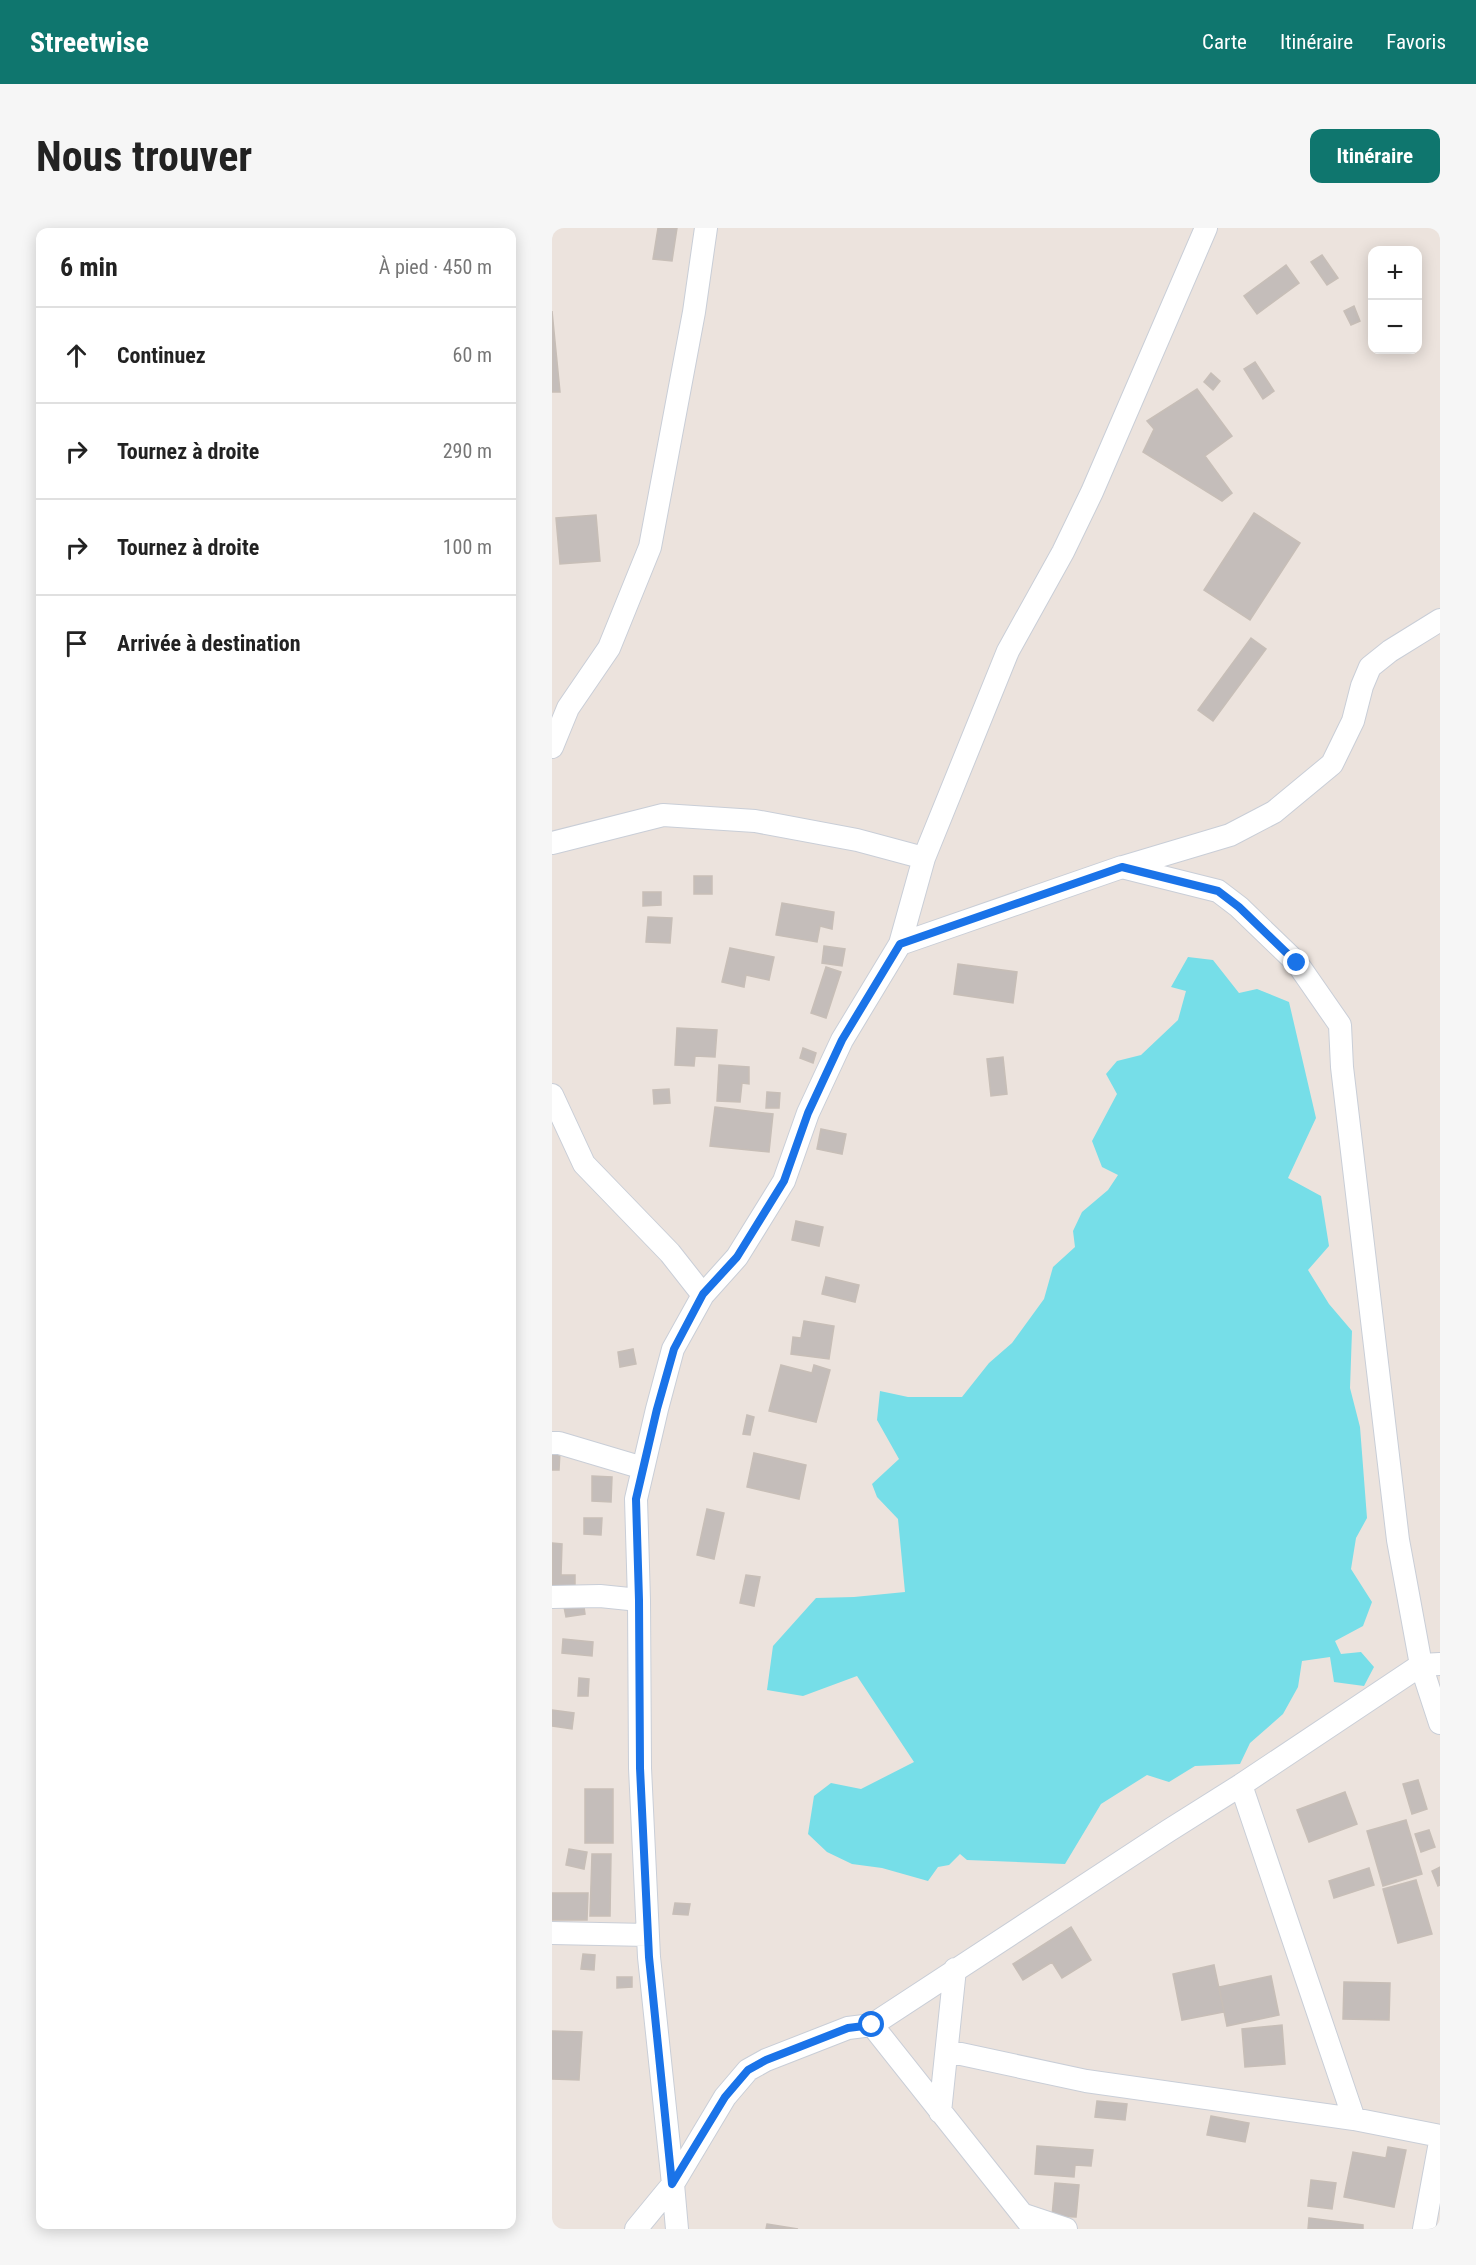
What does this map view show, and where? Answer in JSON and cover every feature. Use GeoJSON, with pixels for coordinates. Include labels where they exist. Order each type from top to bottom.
{"type":"FeatureCollection","features":[{"type":"Feature","properties":{"kind":"street"},"geometry":{"type":"LineString","coordinates":[[552,747],[568,708],[609,648],[650,547],[694,312],[706,228]]}},
{"type":"Feature","properties":{"kind":"street"},"geometry":{"type":"LineString","coordinates":[[676,2229],[648,1935],[640,1768],[636,1499],[674,1349],[703,1294],[737,1257],[784,1181],[808,1113],[842,1040],[900,944],[924,858],[1008,651],[1063,552],[1092,492],[1206,228]]}},
{"type":"Feature","properties":{"kind":"street"},"geometry":{"type":"LineString","coordinates":[[900,944],[1122,867],[1230,835],[1274,812],[1332,764],[1353,721],[1362,686],[1370,667],[1390,651],[1440,620]]}},
{"type":"Feature","properties":{"kind":"street"},"geometry":{"type":"LineString","coordinates":[[552,843],[663,815],[755,821],[857,840],[924,858]]}},
{"type":"Feature","properties":{"kind":"street"},"geometry":{"type":"LineString","coordinates":[[1122,867],[1218,891],[1239,907],[1297,963],[1340,1024],[1342,1066],[1398,1540],[1430,1664],[1440,1723]]}},
{"type":"Feature","properties":{"kind":"street"},"geometry":{"type":"LineString","coordinates":[[552,1095],[584,1164],[670,1252],[703,1294]]}},
{"type":"Feature","properties":{"kind":"street"},"geometry":{"type":"LineString","coordinates":[[552,1443],[643,1467]]}},
{"type":"Feature","properties":{"kind":"street"},"geometry":{"type":"LineString","coordinates":[[552,1597],[600,1596],[639,1600]]}},
{"type":"Feature","properties":{"kind":"street"},"geometry":{"type":"LineString","coordinates":[[636,2229],[672,2184],[725,2097],[748,2070],[766,2060],[848,2028],[872,2025],[1168,1831],[1430,1664]]}},
{"type":"Feature","properties":{"kind":"street"},"geometry":{"type":"LineString","coordinates":[[1241,1785],[1354,2119]]}},
{"type":"Feature","properties":{"kind":"street"},"geometry":{"type":"LineString","coordinates":[[552,1933],[648,1935]]}},
{"type":"Feature","properties":{"kind":"street"},"geometry":{"type":"LineString","coordinates":[[940,2112],[955,1970]]}},
{"type":"Feature","properties":{"kind":"street"},"geometry":{"type":"LineString","coordinates":[[872,2025],[989,2175],[1029,2222],[1066,2229]]}},
{"type":"Feature","properties":{"kind":"street"},"geometry":{"type":"LineString","coordinates":[[947,2052],[1086,2081],[1354,2119],[1440,2136]]}},
{"type":"Feature","properties":{"kind":"street"},"geometry":{"type":"LineString","coordinates":[[1424,2229],[1440,2142]]}},
{"type":"Feature","properties":{"kind":"water"},"geometry":{"type":"Polygon","coordinates":[[[1188,957],[1213,960],[1239,993],[1257,989],[1289,1002],[1316,1118],[1288,1178],[1321,1196],[1329,1246],[1308,1270],[1329,1304],[1352,1331],[1350,1388],[1360,1427],[1367,1518],[1356,1538],[1351,1569],[1372,1602],[1363,1626],[1335,1641],[1341,1654],[1361,1652],[1374,1667],[1364,1686],[1334,1682],[1330,1657],[1302,1661],[1298,1687],[1283,1714],[1250,1743],[1240,1764],[1195,1766],[1169,1782],[1147,1775],[1101,1804],[1065,1864],[967,1860],[960,1854],[949,1865],[938,1867],[928,1881],[882,1868],[852,1864],[827,1852],[808,1834],[814,1796],[831,1783],[861,1789],[914,1762],[857,1676],[803,1696],[767,1690],[773,1646],[816,1598],[905,1592],[898,1519],[877,1497],[872,1484],[899,1459],[877,1420],[880,1391],[908,1397],[962,1397],[989,1363],[1012,1343],[1044,1299],[1053,1267],[1075,1247],[1073,1231],[1082,1212],[1108,1190],[1118,1175],[1102,1167],[1092,1141],[1117,1094],[1106,1074],[1117,1061],[1141,1055],[1178,1020],[1186,991],[1171,987],[1188,957]]]}},
{"type":"Feature","properties":{"kind":"building"},"geometry":{"type":"Polygon","coordinates":[[[658,228],[677,228],[672,261],[653,259],[658,228]]]}},
{"type":"Feature","properties":{"kind":"building"},"geometry":{"type":"Polygon","coordinates":[[[1322,255],[1338,278],[1327,285],[1311,262],[1322,255]]]}},
{"type":"Feature","properties":{"kind":"building"},"geometry":{"type":"Polygon","coordinates":[[[1286,265],[1299,283],[1257,314],[1244,296],[1286,265]]]}},
{"type":"Feature","properties":{"kind":"building"},"geometry":{"type":"Polygon","coordinates":[[[1354,306],[1360,321],[1351,325],[1344,311],[1354,306]]]}},
{"type":"Feature","properties":{"kind":"building"},"geometry":{"type":"Polygon","coordinates":[[[552,311],[560,392],[552,392],[552,311]]]}},
{"type":"Feature","properties":{"kind":"building"},"geometry":{"type":"Polygon","coordinates":[[[1255,362],[1274,391],[1263,399],[1244,369],[1255,362]]]}},
{"type":"Feature","properties":{"kind":"building"},"geometry":{"type":"Polygon","coordinates":[[[1211,373],[1220,381],[1213,390],[1204,382],[1211,373]]]}},
{"type":"Feature","properties":{"kind":"building"},"geometry":{"type":"Polygon","coordinates":[[[1197,389],[1232,436],[1205,456],[1232,493],[1222,501],[1143,452],[1154,429],[1147,421],[1197,389]]]}},
{"type":"Feature","properties":{"kind":"building"},"geometry":{"type":"Polygon","coordinates":[[[1254,513],[1300,543],[1250,620],[1204,590],[1254,513]]]}},
{"type":"Feature","properties":{"kind":"building"},"geometry":{"type":"Polygon","coordinates":[[[596,515],[600,561],[560,564],[556,518],[596,515]]]}},
{"type":"Feature","properties":{"kind":"building"},"geometry":{"type":"Polygon","coordinates":[[[1251,638],[1266,649],[1213,721],[1198,710],[1251,638]]]}},
{"type":"Feature","properties":{"kind":"building"},"geometry":{"type":"Polygon","coordinates":[[[694,876],[712,876],[712,894],[694,894],[694,876]]]}},
{"type":"Feature","properties":{"kind":"building"},"geometry":{"type":"Polygon","coordinates":[[[643,892],[661,892],[661,905],[643,906],[643,892]]]}},
{"type":"Feature","properties":{"kind":"building"},"geometry":{"type":"Polygon","coordinates":[[[782,903],[834,912],[832,929],[820,926],[817,942],[776,935],[782,903]]]}},
{"type":"Feature","properties":{"kind":"building"},"geometry":{"type":"Polygon","coordinates":[[[648,917],[672,918],[670,943],[646,942],[648,917]]]}},
{"type":"Feature","properties":{"kind":"building"},"geometry":{"type":"Polygon","coordinates":[[[824,946],[845,949],[842,966],[822,963],[824,946]]]}},
{"type":"Feature","properties":{"kind":"building"},"geometry":{"type":"Polygon","coordinates":[[[730,948],[774,957],[769,980],[746,975],[744,987],[722,982],[730,948]]]}},
{"type":"Feature","properties":{"kind":"building"},"geometry":{"type":"Polygon","coordinates":[[[958,964],[1017,972],[1013,1003],[954,994],[958,964]]]}},
{"type":"Feature","properties":{"kind":"building"},"geometry":{"type":"Polygon","coordinates":[[[826,967],[841,972],[826,1018],[811,1013],[826,967]]]}},
{"type":"Feature","properties":{"kind":"building"},"geometry":{"type":"Polygon","coordinates":[[[677,1028],[717,1030],[715,1057],[695,1056],[694,1066],[675,1065],[677,1028]]]}},
{"type":"Feature","properties":{"kind":"building"},"geometry":{"type":"Polygon","coordinates":[[[803,1048],[816,1053],[813,1063],[800,1058],[803,1048]]]}},
{"type":"Feature","properties":{"kind":"building"},"geometry":{"type":"Polygon","coordinates":[[[1003,1057],[1007,1094],[991,1096],[987,1059],[1003,1057]]]}},
{"type":"Feature","properties":{"kind":"building"},"geometry":{"type":"Polygon","coordinates":[[[719,1065],[749,1067],[749,1084],[742,1083],[740,1102],[717,1101],[719,1065]]]}},
{"type":"Feature","properties":{"kind":"building"},"geometry":{"type":"Polygon","coordinates":[[[669,1089],[670,1103],[654,1104],[653,1090],[669,1089]]]}},
{"type":"Feature","properties":{"kind":"building"},"geometry":{"type":"Polygon","coordinates":[[[767,1092],[780,1093],[779,1108],[766,1108],[767,1092]]]}},
{"type":"Feature","properties":{"kind":"building"},"geometry":{"type":"Polygon","coordinates":[[[715,1107],[773,1114],[769,1152],[710,1146],[715,1107]]]}},
{"type":"Feature","properties":{"kind":"building"},"geometry":{"type":"Polygon","coordinates":[[[821,1129],[846,1134],[842,1154],[817,1149],[821,1129]]]}},
{"type":"Feature","properties":{"kind":"building"},"geometry":{"type":"Polygon","coordinates":[[[796,1221],[823,1227],[819,1246],[792,1240],[796,1221]]]}},
{"type":"Feature","properties":{"kind":"building"},"geometry":{"type":"Polygon","coordinates":[[[826,1277],[859,1285],[855,1302],[822,1294],[826,1277]]]}},
{"type":"Feature","properties":{"kind":"building"},"geometry":{"type":"Polygon","coordinates":[[[804,1321],[834,1326],[829,1359],[791,1354],[793,1337],[801,1338],[804,1321]]]}},
{"type":"Feature","properties":{"kind":"building"},"geometry":{"type":"Polygon","coordinates":[[[633,1349],[636,1364],[620,1367],[618,1352],[633,1349]]]}},
{"type":"Feature","properties":{"kind":"building"},"geometry":{"type":"Polygon","coordinates":[[[781,1365],[812,1373],[814,1365],[830,1370],[816,1422],[769,1411],[781,1365]]]}},
{"type":"Feature","properties":{"kind":"building"},"geometry":{"type":"Polygon","coordinates":[[[747,1415],[754,1417],[750,1435],[743,1434],[747,1415]]]}},
{"type":"Feature","properties":{"kind":"building"},"geometry":{"type":"Polygon","coordinates":[[[552,1450],[560,1451],[559,1470],[552,1470],[552,1450]]]}},
{"type":"Feature","properties":{"kind":"building"},"geometry":{"type":"Polygon","coordinates":[[[754,1453],[806,1465],[799,1499],[747,1487],[754,1453]]]}},
{"type":"Feature","properties":{"kind":"building"},"geometry":{"type":"Polygon","coordinates":[[[592,1476],[612,1477],[611,1502],[592,1501],[592,1476]]]}},
{"type":"Feature","properties":{"kind":"building"},"geometry":{"type":"Polygon","coordinates":[[[707,1509],[724,1513],[714,1559],[697,1555],[707,1509]]]}},
{"type":"Feature","properties":{"kind":"building"},"geometry":{"type":"Polygon","coordinates":[[[584,1518],[602,1518],[601,1535],[584,1534],[584,1518]]]}},
{"type":"Feature","properties":{"kind":"building"},"geometry":{"type":"Polygon","coordinates":[[[552,1543],[562,1544],[561,1575],[575,1575],[575,1590],[552,1589],[552,1543]]]}},
{"type":"Feature","properties":{"kind":"building"},"geometry":{"type":"Polygon","coordinates":[[[746,1575],[760,1577],[754,1606],[740,1603],[746,1575]]]}},
{"type":"Feature","properties":{"kind":"building"},"geometry":{"type":"Polygon","coordinates":[[[583,1600],[585,1614],[566,1617],[563,1602],[583,1600]]]}},
{"type":"Feature","properties":{"kind":"building"},"geometry":{"type":"Polygon","coordinates":[[[563,1639],[593,1642],[592,1656],[562,1653],[563,1639]]]}},
{"type":"Feature","properties":{"kind":"building"},"geometry":{"type":"Polygon","coordinates":[[[579,1678],[589,1679],[588,1696],[578,1696],[579,1678]]]}},
{"type":"Feature","properties":{"kind":"building"},"geometry":{"type":"Polygon","coordinates":[[[552,1710],[574,1713],[572,1729],[552,1726],[552,1710]]]}},
{"type":"Feature","properties":{"kind":"building"},"geometry":{"type":"Polygon","coordinates":[[[1418,1780],[1427,1809],[1412,1814],[1403,1784],[1418,1780]]]}},
{"type":"Feature","properties":{"kind":"building"},"geometry":{"type":"Polygon","coordinates":[[[585,1789],[613,1789],[613,1843],[585,1843],[585,1789]]]}},
{"type":"Feature","properties":{"kind":"building"},"geometry":{"type":"Polygon","coordinates":[[[1345,1792],[1357,1824],[1309,1842],[1297,1810],[1345,1792]]]}},
{"type":"Feature","properties":{"kind":"building"},"geometry":{"type":"Polygon","coordinates":[[[1406,1820],[1422,1874],[1383,1886],[1367,1831],[1406,1820]]]}},
{"type":"Feature","properties":{"kind":"building"},"geometry":{"type":"Polygon","coordinates":[[[1429,1830],[1435,1847],[1421,1852],[1415,1834],[1429,1830]]]}},
{"type":"Feature","properties":{"kind":"building"},"geometry":{"type":"Polygon","coordinates":[[[569,1849],[587,1852],[584,1869],[566,1865],[569,1849]]]}},
{"type":"Feature","properties":{"kind":"building"},"geometry":{"type":"Polygon","coordinates":[[[592,1854],[611,1854],[610,1916],[590,1916],[592,1854]]]}},
{"type":"Feature","properties":{"kind":"building"},"geometry":{"type":"Polygon","coordinates":[[[1440,1867],[1440,1885],[1438,1886],[1432,1871],[1440,1867]]]}},
{"type":"Feature","properties":{"kind":"building"},"geometry":{"type":"Polygon","coordinates":[[[1369,1868],[1374,1885],[1334,1898],[1329,1881],[1369,1868]]]}},
{"type":"Feature","properties":{"kind":"building"},"geometry":{"type":"Polygon","coordinates":[[[1416,1880],[1432,1934],[1398,1943],[1383,1889],[1416,1880]]]}},
{"type":"Feature","properties":{"kind":"building"},"geometry":{"type":"Polygon","coordinates":[[[552,1893],[588,1893],[587,1920],[552,1920],[552,1893]]]}},
{"type":"Feature","properties":{"kind":"building"},"geometry":{"type":"Polygon","coordinates":[[[675,1903],[690,1904],[688,1915],[673,1914],[675,1903]]]}},
{"type":"Feature","properties":{"kind":"building"},"geometry":{"type":"Polygon","coordinates":[[[1071,1927],[1091,1960],[1062,1978],[1052,1962],[1023,1980],[1013,1964],[1071,1927]]]}},
{"type":"Feature","properties":{"kind":"building"},"geometry":{"type":"Polygon","coordinates":[[[583,1954],[595,1955],[594,1970],[581,1969],[583,1954]]]}},
{"type":"Feature","properties":{"kind":"building"},"geometry":{"type":"Polygon","coordinates":[[[1214,1965],[1224,2012],[1182,2020],[1173,1974],[1214,1965]]]}},
{"type":"Feature","properties":{"kind":"building"},"geometry":{"type":"Polygon","coordinates":[[[1271,1976],[1279,2015],[1227,2026],[1219,1987],[1271,1976]]]}},
{"type":"Feature","properties":{"kind":"building"},"geometry":{"type":"Polygon","coordinates":[[[617,1977],[632,1977],[632,1987],[617,1988],[617,1977]]]}},
{"type":"Feature","properties":{"kind":"building"},"geometry":{"type":"Polygon","coordinates":[[[1344,1982],[1390,1983],[1389,2020],[1343,2019],[1344,1982]]]}},
{"type":"Feature","properties":{"kind":"building"},"geometry":{"type":"Polygon","coordinates":[[[1282,2025],[1285,2064],[1245,2067],[1242,2029],[1282,2025]]]}},
{"type":"Feature","properties":{"kind":"building"},"geometry":{"type":"Polygon","coordinates":[[[552,2031],[582,2032],[579,2080],[552,2079],[552,2031]]]}},
{"type":"Feature","properties":{"kind":"building"},"geometry":{"type":"Polygon","coordinates":[[[1097,2101],[1127,2104],[1125,2120],[1095,2117],[1097,2101]]]}},
{"type":"Feature","properties":{"kind":"building"},"geometry":{"type":"Polygon","coordinates":[[[1211,2116],[1249,2123],[1245,2142],[1207,2135],[1211,2116]]]}},
{"type":"Feature","properties":{"kind":"building"},"geometry":{"type":"Polygon","coordinates":[[[1037,2146],[1093,2150],[1091,2166],[1075,2165],[1074,2177],[1035,2174],[1037,2146]]]}},
{"type":"Feature","properties":{"kind":"building"},"geometry":{"type":"Polygon","coordinates":[[[1388,2147],[1406,2150],[1394,2207],[1344,2197],[1353,2152],[1386,2158],[1388,2147]]]}},
{"type":"Feature","properties":{"kind":"building"},"geometry":{"type":"Polygon","coordinates":[[[1311,2180],[1336,2183],[1332,2209],[1308,2206],[1311,2180]]]}},
{"type":"Feature","properties":{"kind":"building"},"geometry":{"type":"Polygon","coordinates":[[[1055,2183],[1079,2185],[1076,2217],[1052,2216],[1055,2183]]]}},
{"type":"Feature","properties":{"kind":"building"},"geometry":{"type":"Polygon","coordinates":[[[1309,2218],[1363,2225],[1363,2229],[1308,2229],[1309,2218]]]}},
{"type":"Feature","properties":{"kind":"building"},"geometry":{"type":"Polygon","coordinates":[[[767,2224],[798,2229],[766,2229],[767,2224]]]}},
{"type":"Feature","properties":{"kind":"route"},"geometry":{"type":"LineString","coordinates":[[872,2025],[848,2028],[766,2060],[748,2070],[725,2097],[672,2184],[649,1957],[640,1768],[636,1499],[674,1349],[703,1294],[737,1257],[784,1181],[808,1113],[842,1040],[900,944],[1122,867],[1218,891],[1239,907],[1297,963]]}}]}
